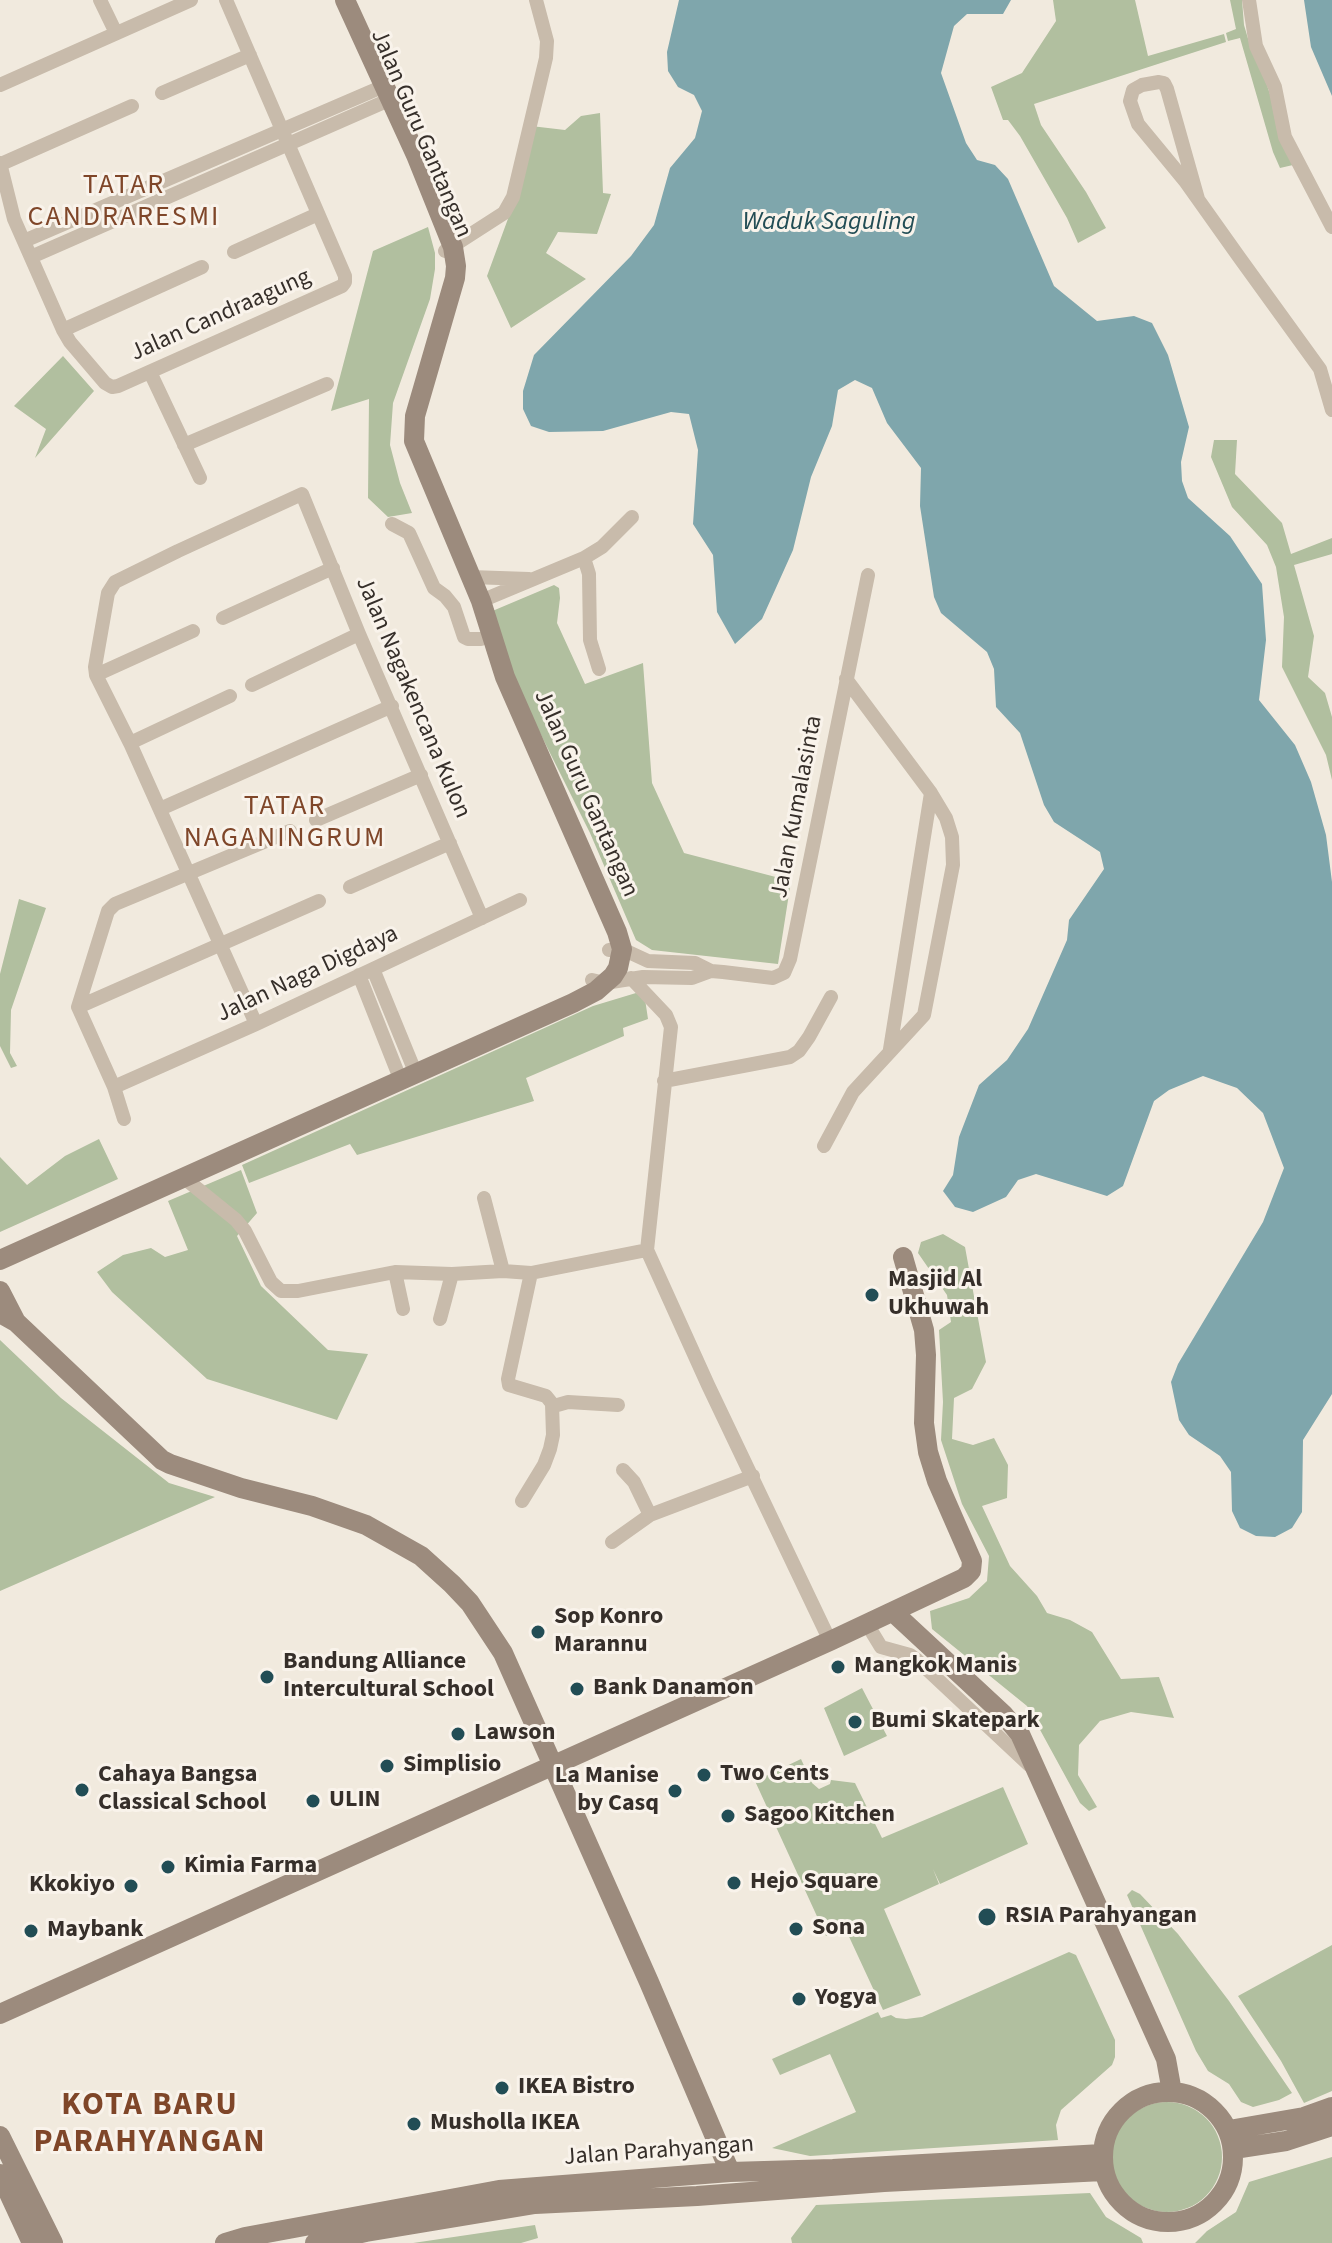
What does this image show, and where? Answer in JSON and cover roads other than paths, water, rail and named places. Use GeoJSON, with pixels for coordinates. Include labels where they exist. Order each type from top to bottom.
{"type":"FeatureCollection","features":[{"type":"Feature","properties":{"kind":"street"},"geometry":{"type":"LineString","coordinates":[[100,0],[116,33]]}},
{"type":"Feature","properties":{"kind":"street"},"geometry":{"type":"LineString","coordinates":[[0,85],[191,0]]}},
{"type":"Feature","properties":{"kind":"street"},"geometry":{"type":"LineString","coordinates":[[226,0],[318,214],[234,252]]}},
{"type":"Feature","properties":{"kind":"street","name":"Jalan Guru Gantangan"},"geometry":{"type":"LineString","coordinates":[[334,0],[383,95]]}},
{"type":"Feature","properties":{"kind":"street","name":"Jalan Guru Gantangan"},"geometry":{"type":"LineString","coordinates":[[345,0],[441,237],[456,266],[415,416],[414,441],[481,601],[505,677],[602,894],[617,932],[615,950]]}},
{"type":"Feature","properties":{"kind":"street"},"geometry":{"type":"LineString","coordinates":[[449,249],[504,213],[513,197],[546,58],[547,41],[536,0]]}},
{"type":"Feature","properties":{"kind":"street"},"geometry":{"type":"LineString","coordinates":[[1249,0],[1256,46],[1275,87],[1285,137],[1332,227]]}},
{"type":"Feature","properties":{"kind":"street"},"geometry":{"type":"LineString","coordinates":[[162,93],[250,55]]}},
{"type":"Feature","properties":{"kind":"street"},"geometry":{"type":"LineString","coordinates":[[1198,199],[1167,89],[1164,83],[1159,82],[1142,85],[1133,90],[1130,101],[1138,124],[1326,367],[1332,410]]}},
{"type":"Feature","properties":{"kind":"street"},"geometry":{"type":"LineString","coordinates":[[24,241],[383,95]]}},
{"type":"Feature","properties":{"kind":"street"},"geometry":{"type":"LineString","coordinates":[[132,106],[0,164],[11,209],[24,241],[63,330],[202,267]]}},
{"type":"Feature","properties":{"kind":"street"},"geometry":{"type":"LineString","coordinates":[[31,257],[187,189],[285,137]]}},
{"type":"Feature","properties":{"kind":"street"},"geometry":{"type":"LineString","coordinates":[[181,175],[187,189]]}},
{"type":"Feature","properties":{"kind":"street","name":"Jalan Candraagung"},"geometry":{"type":"LineString","coordinates":[[63,330],[96,373],[112,387],[342,286],[345,276],[318,214]]}},
{"type":"Feature","properties":{"kind":"street","name":"Jalan Guru Gantangan"},"geometry":{"type":"LineString","coordinates":[[449,249],[446,277],[404,424],[408,461],[467,594],[510,712],[615,950]]}},
{"type":"Feature","properties":{"kind":"street"},"geometry":{"type":"LineString","coordinates":[[150,372],[200,478]]}},
{"type":"Feature","properties":{"kind":"street"},"geometry":{"type":"LineString","coordinates":[[184,445],[327,384]]}},
{"type":"Feature","properties":{"kind":"street","name":"Jalan Nagakencana Kulon"},"geometry":{"type":"LineString","coordinates":[[96,675],[108,593],[115,582],[302,494],[482,918]]}},
{"type":"Feature","properties":{"kind":"street"},"geometry":{"type":"LineString","coordinates":[[481,601],[584,558],[602,547],[632,517]]}},
{"type":"Feature","properties":{"kind":"street"},"geometry":{"type":"LineString","coordinates":[[392,524],[409,533],[434,588],[454,607],[464,637],[481,639]]}},
{"type":"Feature","properties":{"kind":"street"},"geometry":{"type":"LineString","coordinates":[[584,558],[589,574],[590,640],[599,669]]}},
{"type":"Feature","properties":{"kind":"street"},"geometry":{"type":"LineString","coordinates":[[223,618],[333,568]]}},
{"type":"Feature","properties":{"kind":"street","name":"Jalan Kumalasinta"},"geometry":{"type":"LineString","coordinates":[[711,971],[773,978],[787,969],[868,575]]}},
{"type":"Feature","properties":{"kind":"street"},"geometry":{"type":"LineString","coordinates":[[470,577],[530,579]]}},
{"type":"Feature","properties":{"kind":"street"},"geometry":{"type":"LineString","coordinates":[[193,631],[96,675],[130,743],[256,1024]]}},
{"type":"Feature","properties":{"kind":"street"},"geometry":{"type":"LineString","coordinates":[[252,685],[359,634]]}},
{"type":"Feature","properties":{"kind":"street"},"geometry":{"type":"LineString","coordinates":[[824,1146],[853,1092],[924,1015],[953,865],[952,837],[946,818],[931,793],[846,679]]}},
{"type":"Feature","properties":{"kind":"street"},"geometry":{"type":"LineString","coordinates":[[130,743],[230,696]]}},
{"type":"Feature","properties":{"kind":"street"},"geometry":{"type":"LineString","coordinates":[[160,809],[392,706]]}},
{"type":"Feature","properties":{"kind":"street"},"geometry":{"type":"LineString","coordinates":[[316,820],[421,775]]}},
{"type":"Feature","properties":{"kind":"street"},"geometry":{"type":"LineString","coordinates":[[890,1050],[931,793]]}},
{"type":"Feature","properties":{"kind":"street"},"geometry":{"type":"LineString","coordinates":[[124,1119],[114,1087],[78,1007],[108,911],[115,904],[290,831]]}},
{"type":"Feature","properties":{"kind":"street"},"geometry":{"type":"LineString","coordinates":[[350,887],[450,843]]}},
{"type":"Feature","properties":{"kind":"street","name":"Jalan Naga Digdaya"},"geometry":{"type":"LineString","coordinates":[[114,1087],[520,900]]}},
{"type":"Feature","properties":{"kind":"street"},"geometry":{"type":"LineString","coordinates":[[78,1007],[319,901]]}},
{"type":"Feature","properties":{"kind":"street"},"geometry":{"type":"LineString","coordinates":[[598,982],[615,950],[648,961],[695,963],[711,971]]}},
{"type":"Feature","properties":{"kind":"street"},"geometry":{"type":"LineString","coordinates":[[0,1260],[598,982],[661,976],[692,978],[711,971]]}},
{"type":"Feature","properties":{"kind":"street"},"geometry":{"type":"LineString","coordinates":[[366,972],[406,1071]]}},
{"type":"Feature","properties":{"kind":"street"},"geometry":{"type":"LineString","coordinates":[[631,978],[669,1018],[670,1038],[647,1250],[830,1641]]}},
{"type":"Feature","properties":{"kind":"street"},"geometry":{"type":"LineString","coordinates":[[664,1081],[790,1057],[809,1037],[831,997]]}},
{"type":"Feature","properties":{"kind":"street"},"geometry":{"type":"LineString","coordinates":[[0,1247],[406,1071]]}},
{"type":"Feature","properties":{"kind":"street"},"geometry":{"type":"LineString","coordinates":[[183,1177],[236,1220],[274,1286],[281,1291],[298,1291],[395,1272],[531,1273],[647,1250]]}},
{"type":"Feature","properties":{"kind":"street"},"geometry":{"type":"LineString","coordinates":[[484,1198],[503,1271]]}},
{"type":"Feature","properties":{"kind":"street"},"geometry":{"type":"LineString","coordinates":[[0,2014],[964,1578],[971,1571],[972,1561],[937,1481],[928,1452],[924,1423],[924,1330],[903,1257]]}},
{"type":"Feature","properties":{"kind":"street"},"geometry":{"type":"LineString","coordinates":[[395,1272],[403,1309]]}},
{"type":"Feature","properties":{"kind":"street"},"geometry":{"type":"LineString","coordinates":[[522,1501],[544,1465],[553,1435],[550,1398],[509,1384],[531,1273]]}},
{"type":"Feature","properties":{"kind":"street"},"geometry":{"type":"LineString","coordinates":[[440,1319],[452,1274]]}},
{"type":"Feature","properties":{"kind":"street"},"geometry":{"type":"LineString","coordinates":[[0,1291],[8,1318],[154,1453],[170,1464],[366,1525],[421,1556],[452,1584],[488,1628],[503,1653],[730,2172]]}},
{"type":"Feature","properties":{"kind":"street"},"geometry":{"type":"LineString","coordinates":[[552,1404],[618,1405]]}},
{"type":"Feature","properties":{"kind":"street"},"geometry":{"type":"LineString","coordinates":[[623,1470],[634,1482],[650,1515]]}},
{"type":"Feature","properties":{"kind":"street"},"geometry":{"type":"LineString","coordinates":[[612,1542],[650,1515],[753,1476]]}},
{"type":"Feature","properties":{"kind":"street"},"geometry":{"type":"LineString","coordinates":[[893,1612],[1014,1725],[1166,2059],[1172,2092]]}},
{"type":"Feature","properties":{"kind":"street"},"geometry":{"type":"LineString","coordinates":[[867,1624],[881,1647],[917,1660],[1037,1772]]}},
{"type":"Feature","properties":{"kind":"street"},"geometry":{"type":"LineString","coordinates":[[1172,2092],[1195,2097],[1216,2110],[1231,2139],[1233,2170],[1225,2191],[1211,2207],[1192,2218],[1171,2223],[1147,2219],[1126,2208],[1111,2189],[1103,2162],[1109,2130],[1119,2114],[1134,2101],[1152,2094],[1172,2092]]}},
{"type":"Feature","properties":{"kind":"street"},"geometry":{"type":"LineString","coordinates":[[1231,2139],[1286,2141],[1327,2122]]}},
{"type":"Feature","properties":{"kind":"street"},"geometry":{"type":"LineString","coordinates":[[0,2136],[53,2243]]}},
{"type":"Feature","properties":{"kind":"street","name":"Jalan Parahyangan"},"geometry":{"type":"LineString","coordinates":[[315,2243],[535,2195],[730,2172],[1103,2162]]}},
{"type":"Feature","properties":{"kind":"street","name":"Jalan Parahyangan"},"geometry":{"type":"LineString","coordinates":[[225,2243],[499,2190],[535,2195],[711,2195],[1103,2162]]}},
{"type":"Feature","properties":{"kind":"street"},"geometry":{"type":"LineString","coordinates":[[0,2174],[32,2243]]}},
{"type":"Feature","properties":{"kind":"water","name":"Waduk Saguling"},"geometry":{"type":"Polygon","coordinates":[[[679,0],[1011,0],[1003,14],[967,14],[954,26],[941,73],[966,143],[977,160],[995,165],[1008,179],[1054,286],[1097,321],[1134,316],[1152,323],[1168,355],[1189,427],[1181,462],[1182,481],[1188,498],[1230,536],[1262,584],[1266,640],[1259,700],[1295,745],[1311,782],[1326,835],[1332,882],[1332,1394],[1303,1440],[1302,1512],[1292,1528],[1275,1537],[1256,1536],[1240,1528],[1232,1511],[1231,1472],[1220,1456],[1189,1435],[1179,1420],[1171,1382],[1178,1364],[1263,1222],[1284,1168],[1263,1113],[1237,1088],[1203,1076],[1169,1090],[1154,1101],[1123,1186],[1107,1196],[1036,1174],[1018,1180],[1006,1197],[973,1212],[955,1207],[943,1191],[953,1175],[959,1137],[979,1085],[1007,1060],[1028,1029],[1067,940],[1069,920],[1104,869],[1100,852],[1054,822],[1044,805],[1020,733],[996,707],[994,669],[987,652],[941,613],[934,597],[920,506],[921,468],[887,423],[872,388],[855,380],[838,390],[832,426],[811,477],[793,550],[762,619],[735,644],[717,612],[713,555],[693,524],[698,450],[689,414],[671,412],[603,431],[549,432],[531,426],[523,409],[523,391],[534,355],[631,256],[654,225],[670,168],[695,138],[702,111],[694,95],[678,87],[668,71],[667,52],[679,0]]]}},
{"type":"Feature","properties":{"kind":"water"},"geometry":{"type":"Polygon","coordinates":[[[1304,0],[1332,0],[1332,96],[1311,47],[1304,0]]]}},
{"type":"Feature","properties":{"kind":"place","name":"Masjid Al Ukhuwah"},"geometry":{"type":"Point","coordinates":[872,1295]}},
{"type":"Feature","properties":{"kind":"place","name":"Sop Konro Marannu"},"geometry":{"type":"Point","coordinates":[538,1632]}},
{"type":"Feature","properties":{"kind":"place","name":"Mangkok Manis"},"geometry":{"type":"Point","coordinates":[838,1667]}},
{"type":"Feature","properties":{"kind":"place","name":"Bandung Alliance Intercultural School"},"geometry":{"type":"Point","coordinates":[267,1677]}},
{"type":"Feature","properties":{"kind":"place","name":"Bank Danamon"},"geometry":{"type":"Point","coordinates":[577,1689]}},
{"type":"Feature","properties":{"kind":"place","name":"Bumi Skatepark"},"geometry":{"type":"Point","coordinates":[855,1722]}},
{"type":"Feature","properties":{"kind":"place","name":"Lawson"},"geometry":{"type":"Point","coordinates":[458,1734]}},
{"type":"Feature","properties":{"kind":"place","name":"Simplisio"},"geometry":{"type":"Point","coordinates":[387,1766]}},
{"type":"Feature","properties":{"kind":"place","name":"Two Cents"},"geometry":{"type":"Point","coordinates":[704,1775]}},
{"type":"Feature","properties":{"kind":"place","name":"Cahaya Bangsa Classical School"},"geometry":{"type":"Point","coordinates":[82,1790]}},
{"type":"Feature","properties":{"kind":"place","name":"La Manise by Casq"},"geometry":{"type":"Point","coordinates":[675,1791]}},
{"type":"Feature","properties":{"kind":"place","name":"ULIN"},"geometry":{"type":"Point","coordinates":[313,1801]}},
{"type":"Feature","properties":{"kind":"place","name":"Sagoo Kitchen"},"geometry":{"type":"Point","coordinates":[728,1816]}},
{"type":"Feature","properties":{"kind":"place","name":"Kimia Farma"},"geometry":{"type":"Point","coordinates":[168,1867]}},
{"type":"Feature","properties":{"kind":"place","name":"Hejo Square"},"geometry":{"type":"Point","coordinates":[734,1883]}},
{"type":"Feature","properties":{"kind":"place","name":"Kkokiyo"},"geometry":{"type":"Point","coordinates":[131,1886]}},
{"type":"Feature","properties":{"kind":"place","name":"RSIA Parahyangan"},"geometry":{"type":"Point","coordinates":[987,1917]}},
{"type":"Feature","properties":{"kind":"place","name":"Sona"},"geometry":{"type":"Point","coordinates":[796,1929]}},
{"type":"Feature","properties":{"kind":"place","name":"Maybank"},"geometry":{"type":"Point","coordinates":[31,1931]}},
{"type":"Feature","properties":{"kind":"place","name":"Yogya"},"geometry":{"type":"Point","coordinates":[799,1999]}},
{"type":"Feature","properties":{"kind":"place","name":"IKEA Bistro"},"geometry":{"type":"Point","coordinates":[502,2088]}},
{"type":"Feature","properties":{"kind":"place","name":"Musholla IKEA"},"geometry":{"type":"Point","coordinates":[414,2124]}},
{"type":"Feature","properties":{"kind":"district","name":"TATAR CANDRARESMI"},"geometry":{"type":"Point","coordinates":[124,203]}},
{"type":"Feature","properties":{"kind":"district","name":"TATAR NAGANINGRUM"},"geometry":{"type":"Point","coordinates":[285,824]}},
{"type":"Feature","properties":{"kind":"district","name":"KOTA BARU PARAHYANGAN"},"geometry":{"type":"Point","coordinates":[150,2126]}}]}
